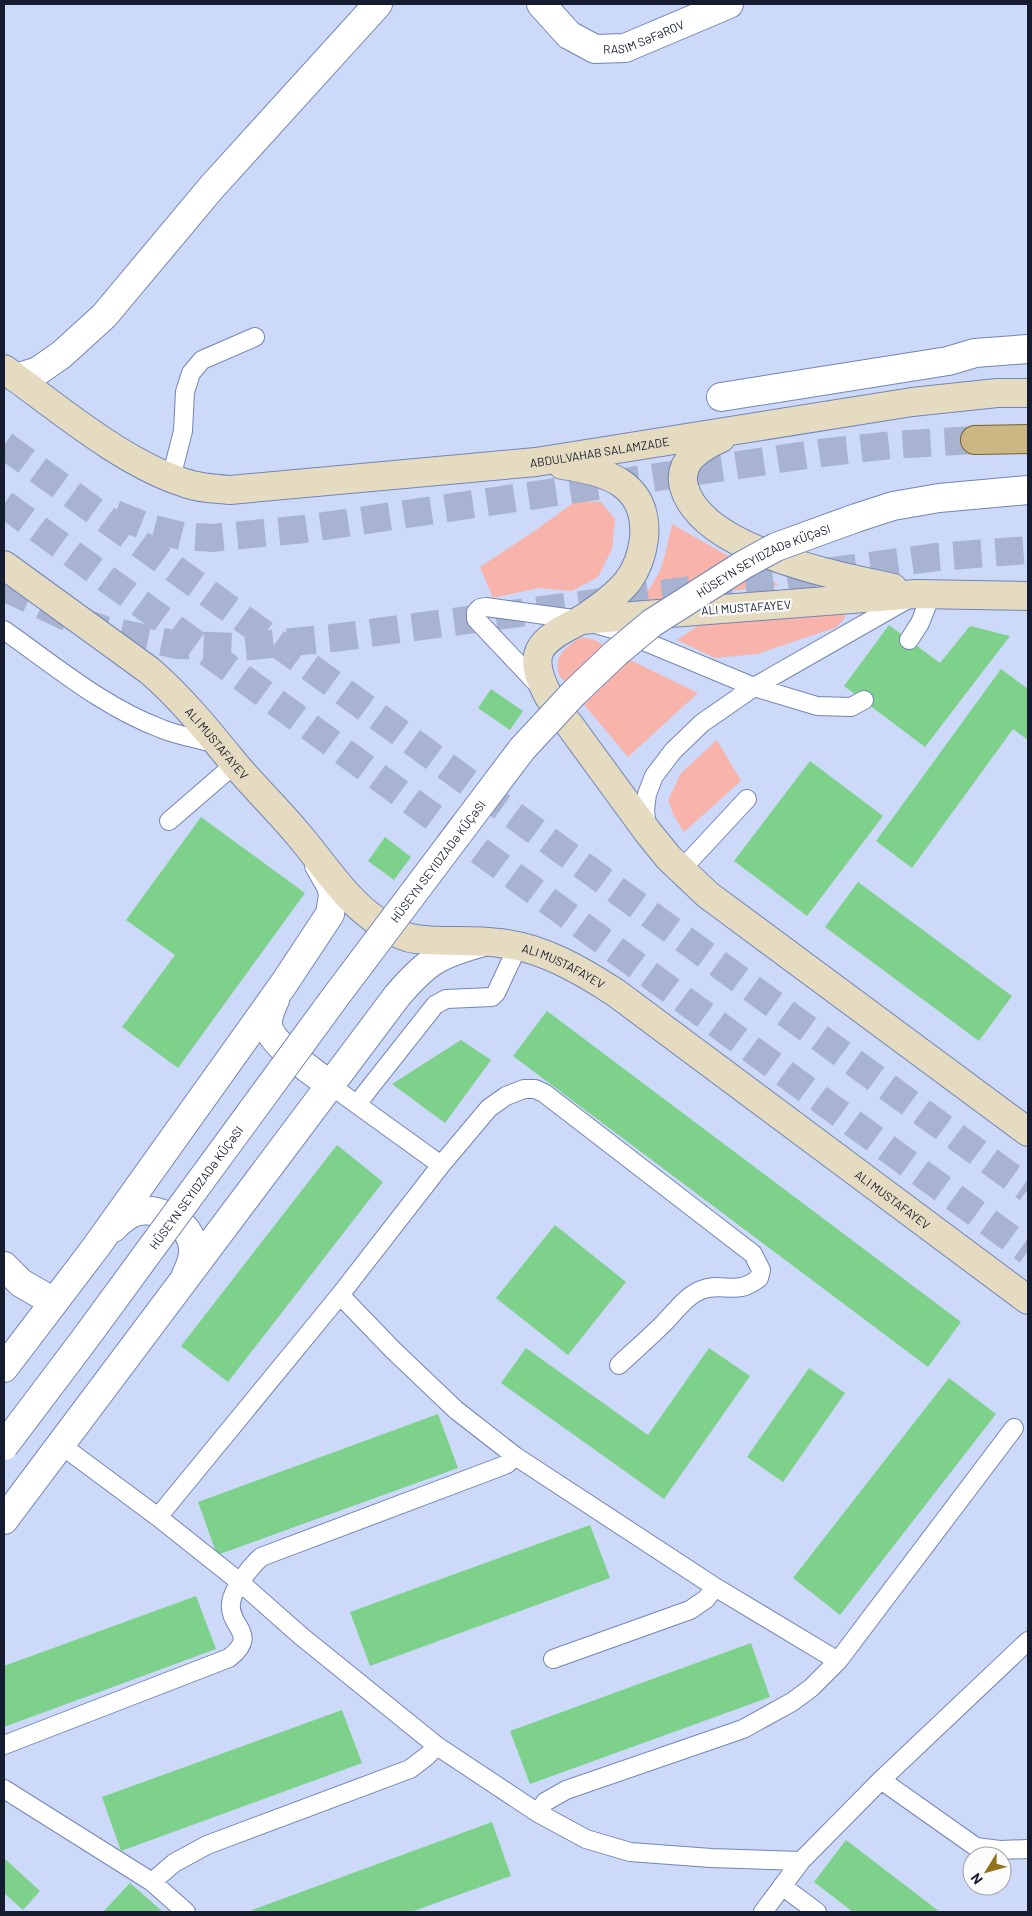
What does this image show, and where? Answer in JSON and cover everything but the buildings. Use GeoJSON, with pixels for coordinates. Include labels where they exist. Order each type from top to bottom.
{"type":"FeatureCollection","features":[{"type":"Feature","properties":{"kind":"main road","name":"ABDULVAHAB SALAMZADE"},"geometry":{"type":"LineString","coordinates":[[10,373],[45,400],[145,466],[172,478],[205,488],[230,490],[536,462],[912,402],[996,393],[1028,393]]}},
{"type":"Feature","properties":{"kind":"main road"},"geometry":{"type":"LineString","coordinates":[[737,430],[708,444],[694,454],[684,469],[683,482],[686,496],[707,520],[724,533],[756,550],[797,565],[924,594],[1028,596]]}},
{"type":"Feature","properties":{"kind":"main road"},"geometry":{"type":"LineString","coordinates":[[975,440],[1028,439]]}},
{"type":"Feature","properties":{"kind":"main road"},"geometry":{"type":"LineString","coordinates":[[536,462],[591,469],[618,480],[632,493],[640,505],[644,516],[643,548],[636,568],[616,594],[581,620]]}},
{"type":"Feature","properties":{"kind":"main road","name":"ALI MUSTAFAYEV"},"geometry":{"type":"LineString","coordinates":[[4,565],[168,687],[297,833],[344,890],[370,916],[399,934],[415,939],[484,942],[518,946],[562,962],[595,980],[616,993],[1028,1300]]}},
{"type":"Feature","properties":{"kind":"main road","name":"ALI MUSTAFAYEV"},"geometry":{"type":"LineString","coordinates":[[924,594],[581,620],[549,638],[537,657],[537,667],[542,683],[550,697],[647,831],[681,870],[708,895],[1028,1132]]}},
{"type":"Feature","properties":{"kind":"street"},"geometry":{"type":"LineString","coordinates":[[10,373],[38,371],[61,355],[104,316],[211,188],[378,4]]}},
{"type":"Feature","properties":{"kind":"street","name":"RASIM SƏFƏROV"},"geometry":{"type":"LineString","coordinates":[[541,4],[569,35],[595,49],[624,48],[729,4]]}},
{"type":"Feature","properties":{"kind":"street"},"geometry":{"type":"LineString","coordinates":[[721,397],[948,361],[976,353],[1028,350]]}},
{"type":"Feature","properties":{"kind":"street","name":"HÜSEYN SEYIDZADƏ KÜÇƏSI"},"geometry":{"type":"LineString","coordinates":[[4,1446],[336,996],[522,749],[560,707],[616,653],[652,623],[695,595],[743,564],[784,544],[893,506],[939,498],[1028,490]]}},
{"type":"Feature","properties":{"kind":"street"},"geometry":{"type":"LineString","coordinates":[[4,1368],[96,1247],[283,985],[330,914],[333,895],[324,874],[297,833]]}},
{"type":"Feature","properties":{"kind":"street"},"geometry":{"type":"LineString","coordinates":[[4,1520],[171,1300],[397,996],[423,968],[437,958],[454,950],[484,942]]}},
{"type":"Feature","properties":{"kind":"street"},"geometry":{"type":"LineString","coordinates":[[283,985],[270,1009],[268,1018],[272,1036],[280,1045],[330,1085]]}},
{"type":"Feature","properties":{"kind":"street"},"geometry":{"type":"LineString","coordinates":[[96,1247],[114,1227],[128,1215],[136,1212],[150,1210],[160,1212],[176,1221],[191,1239],[193,1249],[192,1263],[171,1300]]}},
{"type":"Feature","properties":{"kind":"street"},"geometry":{"type":"LineString","coordinates":[[4,1266],[21,1282],[54,1302]]}},
{"type":"Feature","properties":{"kind":"lane"},"geometry":{"type":"LineString","coordinates":[[172,478],[183,431],[185,392],[191,373],[202,360],[254,336]]}},
{"type":"Feature","properties":{"kind":"lane"},"geometry":{"type":"LineString","coordinates":[[910,640],[920,623],[924,594]]}},
{"type":"Feature","properties":{"kind":"lane"},"geometry":{"type":"LineString","coordinates":[[647,831],[645,810],[647,794],[654,776],[674,751],[702,723],[754,687],[924,594]]}},
{"type":"Feature","properties":{"kind":"lane"},"geometry":{"type":"LineString","coordinates":[[550,697],[476,619],[476,612],[480,608],[486,607],[581,620],[617,630],[754,687],[817,706],[852,707],[864,700]]}},
{"type":"Feature","properties":{"kind":"lane"},"geometry":{"type":"LineString","coordinates":[[4,630],[118,709],[162,729],[227,754],[169,821]]}},
{"type":"Feature","properties":{"kind":"lane"},"geometry":{"type":"LineString","coordinates":[[681,870],[747,799]]}},
{"type":"Feature","properties":{"kind":"lane"},"geometry":{"type":"LineString","coordinates":[[357,1104],[435,1005],[446,999],[492,997],[496,993],[518,946]]}},
{"type":"Feature","properties":{"kind":"lane"},"geometry":{"type":"LineString","coordinates":[[330,1085],[441,1165]]}},
{"type":"Feature","properties":{"kind":"lane"},"geometry":{"type":"LineString","coordinates":[[158,1517],[340,1295],[441,1165],[489,1108],[506,1096],[524,1089],[536,1089],[544,1093],[753,1254],[761,1270],[759,1278],[750,1286],[732,1288],[712,1287],[690,1296],[663,1324],[618,1365]]}},
{"type":"Feature","properties":{"kind":"lane"},"geometry":{"type":"LineString","coordinates":[[340,1295],[393,1350],[456,1410],[516,1456],[715,1587],[838,1661]]}},
{"type":"Feature","properties":{"kind":"lane"},"geometry":{"type":"LineString","coordinates":[[538,1813],[545,1802],[566,1790],[743,1729],[792,1702],[811,1688],[838,1661],[1014,1428]]}},
{"type":"Feature","properties":{"kind":"lane"},"geometry":{"type":"LineString","coordinates":[[61,1445],[158,1517],[437,1746],[538,1813],[586,1839],[630,1852],[711,1858],[801,1861]]}},
{"type":"Feature","properties":{"kind":"lane"},"geometry":{"type":"LineString","coordinates":[[4,1745],[229,1658],[239,1650],[243,1642],[241,1631],[230,1609],[231,1600],[252,1565],[261,1556],[497,1468],[507,1464],[516,1456]]}},
{"type":"Feature","properties":{"kind":"lane"},"geometry":{"type":"LineString","coordinates":[[553,1659],[690,1610],[706,1599],[715,1587]]}},
{"type":"Feature","properties":{"kind":"lane"},"geometry":{"type":"LineString","coordinates":[[763,1912],[801,1861],[881,1780],[1028,1641]]}},
{"type":"Feature","properties":{"kind":"lane"},"geometry":{"type":"LineString","coordinates":[[152,1882],[174,1863],[207,1844],[410,1769],[437,1746]]}},
{"type":"Feature","properties":{"kind":"lane"},"geometry":{"type":"LineString","coordinates":[[881,1780],[976,1846],[1000,1850],[1028,1849]]}},
{"type":"Feature","properties":{"kind":"lane"},"geometry":{"type":"LineString","coordinates":[[4,1789],[152,1882],[186,1912]]}},
{"type":"Feature","properties":{"kind":"lane"},"geometry":{"type":"LineString","coordinates":[[782,1886],[817,1912]]}},
{"type":"Feature","properties":{"kind":"shaded area"},"geometry":{"type":"Polygon","coordinates":[[[576,501],[601,502],[615,519],[612,549],[598,577],[572,591],[538,588],[493,598],[480,567],[576,501]]]}},
{"type":"Feature","properties":{"kind":"shaded area"},"geometry":{"type":"Polygon","coordinates":[[[672,524],[779,585],[641,602],[659,573],[672,524]]]}},
{"type":"Feature","properties":{"kind":"shaded area"},"geometry":{"type":"Polygon","coordinates":[[[844,611],[845,617],[837,627],[757,654],[715,658],[677,640],[699,625],[844,611]]]}},
{"type":"Feature","properties":{"kind":"shaded area"},"geometry":{"type":"Polygon","coordinates":[[[582,637],[595,640],[616,653],[698,693],[628,757],[559,675],[558,662],[563,652],[582,637]]]}},
{"type":"Feature","properties":{"kind":"shaded area"},"geometry":{"type":"Polygon","coordinates":[[[717,740],[741,781],[684,832],[674,816],[668,800],[681,773],[717,740]]]}},
{"type":"Feature","properties":{"kind":"tunnel"},"geometry":{"type":"LineString","coordinates":[[115,514],[150,528],[182,536],[212,538],[305,529],[820,453],[892,445],[975,440]]}},
{"type":"Feature","properties":{"kind":"tunnel"},"geometry":{"type":"LineString","coordinates":[[4,445],[1028,1189]]}},
{"type":"Feature","properties":{"kind":"tunnel"},"geometry":{"type":"LineString","coordinates":[[4,504],[1028,1251]]}},
{"type":"Feature","properties":{"kind":"tunnel"},"geometry":{"type":"LineString","coordinates":[[4,587],[67,617],[105,630],[178,645],[239,647],[333,638],[937,557],[1028,550]]}}]}
